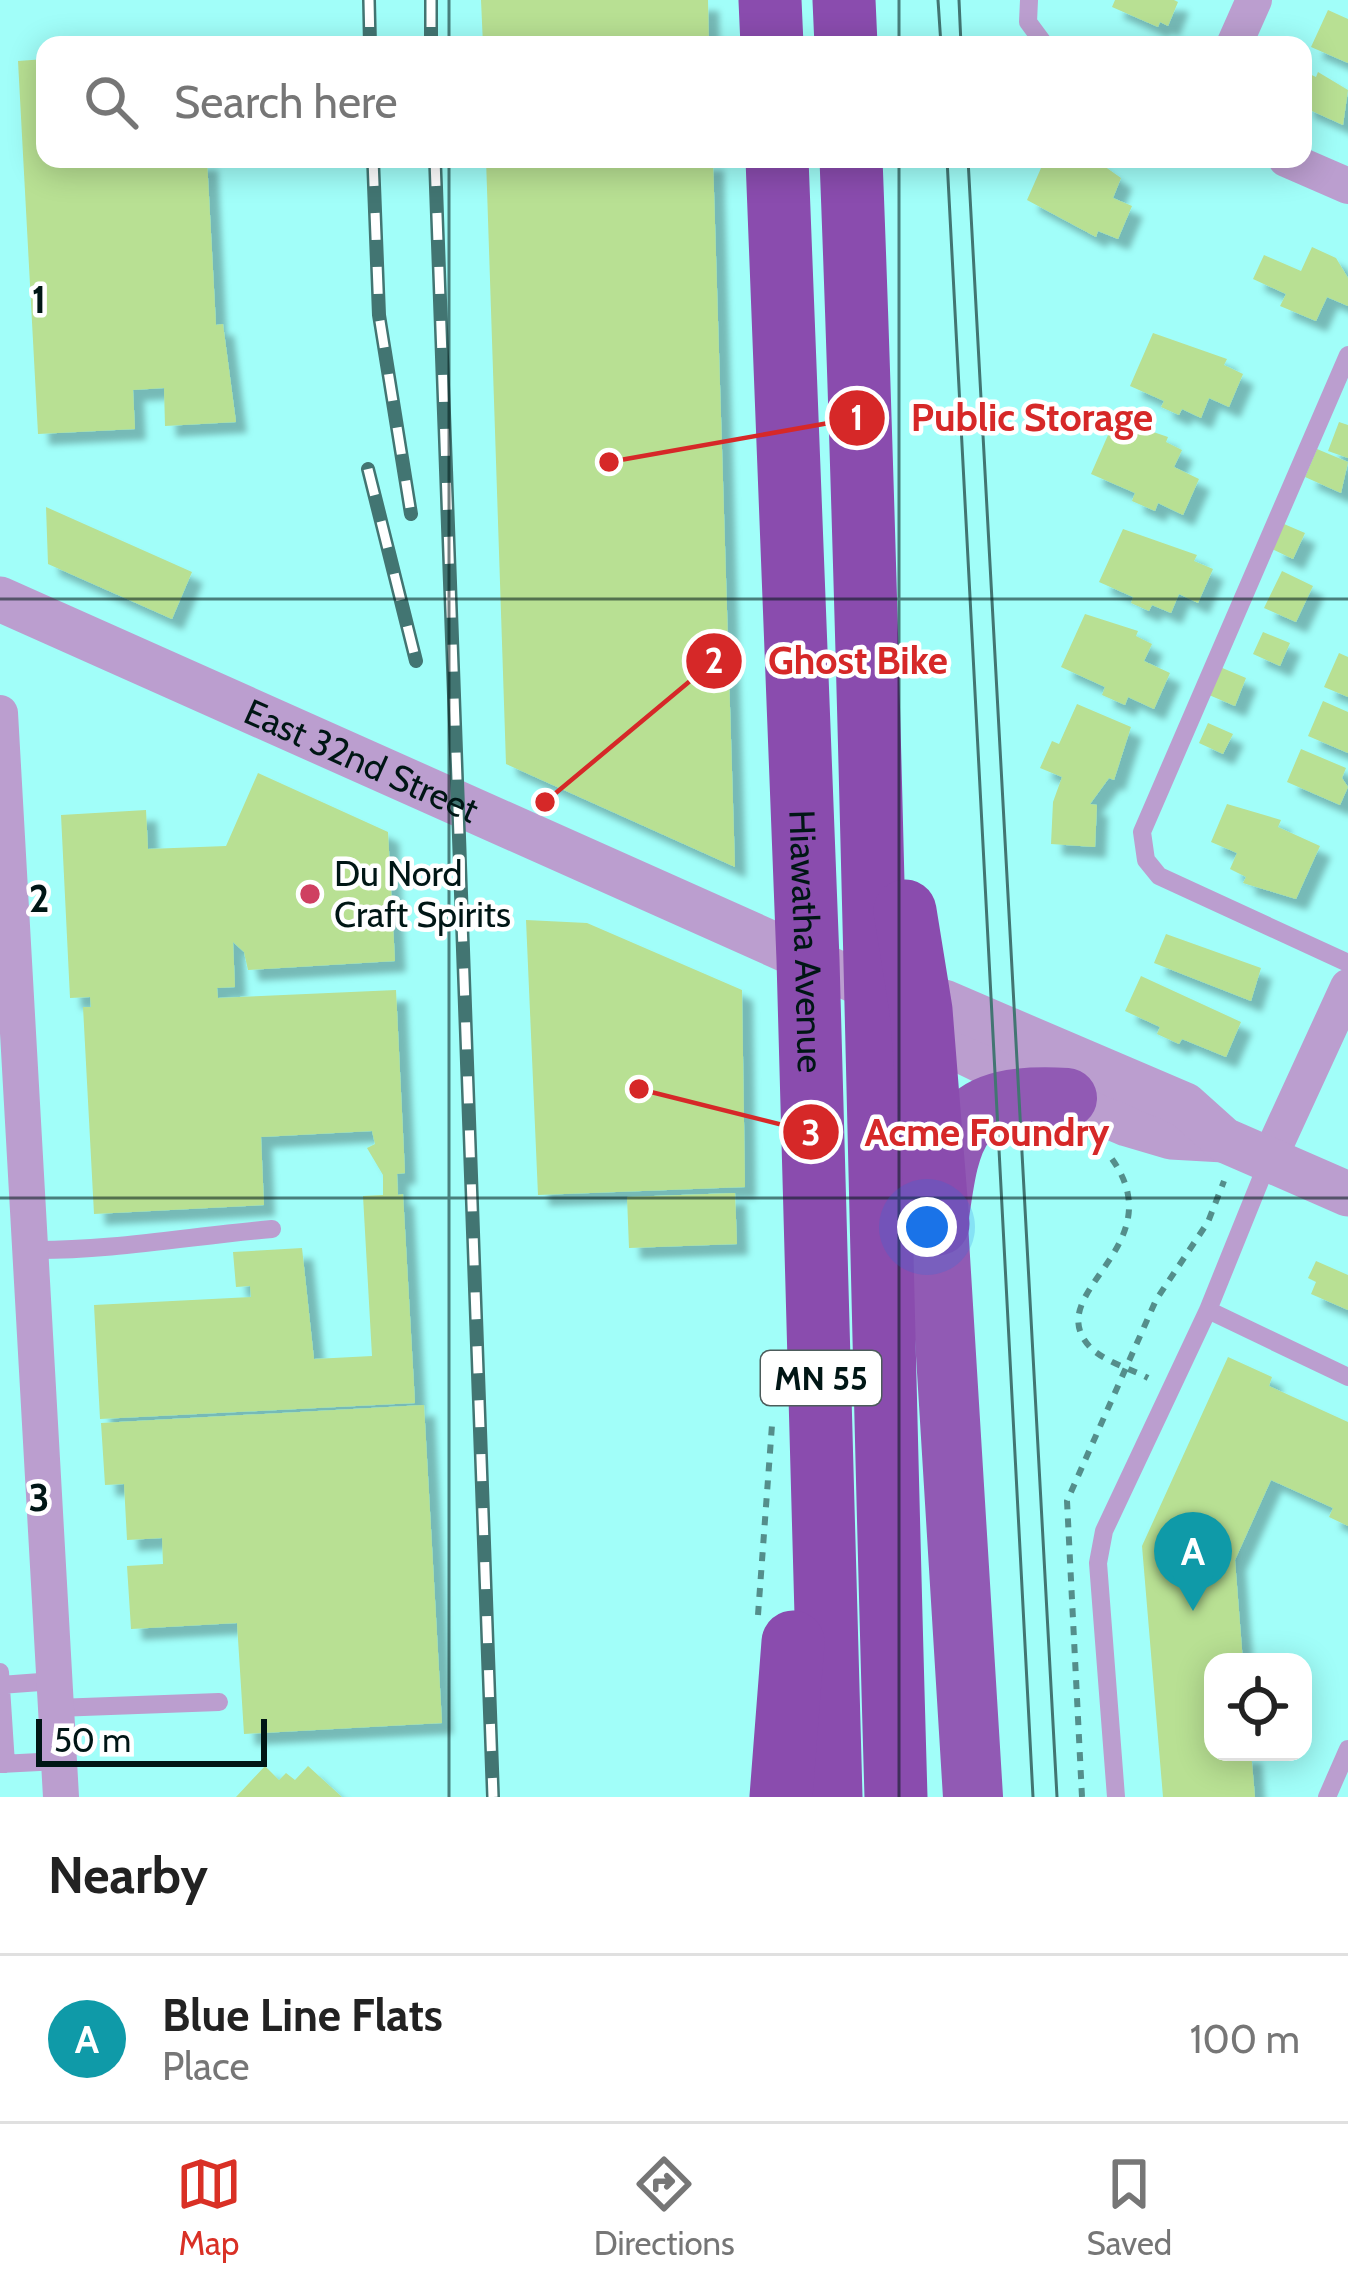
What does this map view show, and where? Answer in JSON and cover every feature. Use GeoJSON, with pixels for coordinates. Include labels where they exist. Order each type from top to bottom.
{"type":"FeatureCollection","features":[{"type":"Feature","properties":{"kind":"highway"},"geometry":{"type":"LineString","coordinates":[[770,0],[772,36]]}},
{"type":"Feature","properties":{"kind":"highway"},"geometry":{"type":"LineString","coordinates":[[844,0],[846,36]]}},
{"type":"Feature","properties":{"kind":"highway","name":"Hiawatha Avenue"},"geometry":{"type":"LineString","coordinates":[[776,168],[808,959],[831,1797]]}},
{"type":"Feature","properties":{"kind":"highway"},"geometry":{"type":"LineString","coordinates":[[850,168],[872,708],[898,999],[938,1224]]}},
{"type":"Feature","properties":{"kind":"highway","name":"Hiawatha Avenue"},"geometry":{"type":"LineString","coordinates":[[896,1797],[898,999]]}},
{"type":"Feature","properties":{"kind":"highway"},"geometry":{"type":"LineString","coordinates":[[781,1797],[819,1317]]}},
{"type":"Feature","properties":{"kind":"main road"},"geometry":{"type":"LineString","coordinates":[[973,1797],[938,1224],[946,1161],[968,1121],[998,1098],[1083,1120]]}},
{"type":"Feature","properties":{"kind":"street"},"geometry":{"type":"LineString","coordinates":[[1238,36],[1254,0]]}},
{"type":"Feature","properties":{"kind":"street"},"geometry":{"type":"LineString","coordinates":[[1307,168],[1348,186]]}},
{"type":"Feature","properties":{"kind":"street","name":"East 32nd Street"},"geometry":{"type":"LineString","coordinates":[[0,599],[898,999],[944,1002],[1185,1105],[1224,1140],[1348,1194]]}},
{"type":"Feature","properties":{"kind":"street"},"geometry":{"type":"LineString","coordinates":[[0,712],[60,1779]]}},
{"type":"Feature","properties":{"kind":"street"},"geometry":{"type":"LineString","coordinates":[[1269,1159],[1348,987]]}},
{"type":"Feature","properties":{"kind":"street","name":"East 32nd Street"},"geometry":{"type":"LineString","coordinates":[[898,999],[935,1038],[1083,1120],[1171,1137],[1224,1140]]}},
{"type":"Feature","properties":{"kind":"lane"},"geometry":{"type":"LineString","coordinates":[[1029,0],[1028,22],[1038,36]]}},
{"type":"Feature","properties":{"kind":"lane"},"geometry":{"type":"LineString","coordinates":[[1348,355],[1142,832],[1146,860],[1159,876],[1348,963]]}},
{"type":"Feature","properties":{"kind":"lane"},"geometry":{"type":"LineString","coordinates":[[1116,1797],[1098,1563],[1104,1532],[1208,1310],[1269,1159]]}},
{"type":"Feature","properties":{"kind":"lane"},"geometry":{"type":"LineString","coordinates":[[30,1250],[83,1251],[130,1241],[272,1229]]}},
{"type":"Feature","properties":{"kind":"lane"},"geometry":{"type":"LineString","coordinates":[[1208,1310],[1348,1377]]}},
{"type":"Feature","properties":{"kind":"lane"},"geometry":{"type":"LineString","coordinates":[[0,1672],[3,1764],[60,1779]]}},
{"type":"Feature","properties":{"kind":"lane"},"geometry":{"type":"LineString","coordinates":[[0,1685],[55,1695],[219,1702]]}},
{"type":"Feature","properties":{"kind":"lane"},"geometry":{"type":"LineString","coordinates":[[1327,1797],[1348,1749]]}},
{"type":"Feature","properties":{"kind":"path"},"geometry":{"type":"LineString","coordinates":[[1083,1120],[1129,1189],[1132,1216],[1089,1288],[1083,1330],[1091,1349],[1169,1390]]}},
{"type":"Feature","properties":{"kind":"path"},"geometry":{"type":"LineString","coordinates":[[758,1620],[772,1418]]}},
{"type":"Feature","properties":{"kind":"building"},"geometry":{"type":"Polygon","coordinates":[[[481,0],[708,0],[709,36],[483,36],[481,0]]]}},
{"type":"Feature","properties":{"kind":"building"},"geometry":{"type":"Polygon","coordinates":[[[1115,0],[1178,2],[1168,26],[1160,22],[1158,27],[1112,7],[1115,0]]]}},
{"type":"Feature","properties":{"kind":"building"},"geometry":{"type":"Polygon","coordinates":[[[1328,10],[1348,19],[1348,63],[1312,45],[1328,10]]]}},
{"type":"Feature","properties":{"kind":"building"},"geometry":{"type":"Polygon","coordinates":[[[36,60],[36,168],[207,168],[216,325],[223,324],[236,422],[165,426],[164,388],[133,390],[135,429],[38,434],[18,61],[36,60]]]}},
{"type":"Feature","properties":{"kind":"building"},"geometry":{"type":"Polygon","coordinates":[[[1318,72],[1348,90],[1343,125],[1312,111],[1312,75],[1318,72]]]}},
{"type":"Feature","properties":{"kind":"building"},"geometry":{"type":"Polygon","coordinates":[[[486,168],[713,168],[735,867],[506,764],[486,168]]]}},
{"type":"Feature","properties":{"kind":"building"},"geometry":{"type":"Polygon","coordinates":[[[1041,168],[1107,168],[1121,178],[1113,198],[1132,206],[1118,239],[1098,231],[1096,237],[1027,200],[1041,168]]]}},
{"type":"Feature","properties":{"kind":"building"},"geometry":{"type":"Polygon","coordinates":[[[1312,247],[1336,258],[1348,278],[1348,306],[1327,297],[1316,321],[1280,306],[1286,294],[1253,279],[1264,255],[1301,271],[1312,247]]]}},
{"type":"Feature","properties":{"kind":"building"},"geometry":{"type":"Polygon","coordinates":[[[1153,333],[1227,359],[1224,365],[1243,374],[1229,407],[1209,398],[1201,418],[1182,409],[1179,415],[1161,407],[1164,401],[1130,386],[1153,333]]]}},
{"type":"Feature","properties":{"kind":"building"},"geometry":{"type":"Polygon","coordinates":[[[1115,419],[1168,437],[1166,442],[1182,450],[1174,467],[1199,479],[1183,515],[1158,503],[1155,511],[1132,501],[1135,493],[1091,474],[1115,419]]]}},
{"type":"Feature","properties":{"kind":"building"},"geometry":{"type":"Polygon","coordinates":[[[1339,422],[1348,425],[1348,458],[1328,451],[1339,422]]]}},
{"type":"Feature","properties":{"kind":"building"},"geometry":{"type":"Polygon","coordinates":[[[1317,449],[1348,462],[1341,493],[1305,477],[1317,449]]]}},
{"type":"Feature","properties":{"kind":"building"},"geometry":{"type":"Polygon","coordinates":[[[46,507],[192,572],[172,619],[48,564],[46,507]]]}},
{"type":"Feature","properties":{"kind":"building"},"geometry":{"type":"Polygon","coordinates":[[[1284,524],[1305,533],[1293,559],[1272,549],[1284,524]]]}},
{"type":"Feature","properties":{"kind":"building"},"geometry":{"type":"Polygon","coordinates":[[[1123,529],[1197,555],[1194,561],[1213,569],[1198,603],[1179,594],[1171,613],[1152,605],[1149,611],[1131,603],[1133,597],[1099,582],[1123,529]]]}},
{"type":"Feature","properties":{"kind":"building"},"geometry":{"type":"Polygon","coordinates":[[[1282,571],[1313,586],[1296,622],[1264,608],[1282,571]]]}},
{"type":"Feature","properties":{"kind":"building"},"geometry":{"type":"Polygon","coordinates":[[[1085,614],[1138,631],[1136,636],[1152,644],[1144,661],[1170,673],[1154,709],[1128,697],[1125,705],[1102,695],[1105,687],[1061,667],[1085,614]]]}},
{"type":"Feature","properties":{"kind":"building"},"geometry":{"type":"Polygon","coordinates":[[[1263,632],[1290,643],[1280,666],[1253,654],[1263,632]]]}},
{"type":"Feature","properties":{"kind":"building"},"geometry":{"type":"Polygon","coordinates":[[[1339,653],[1348,657],[1348,697],[1324,687],[1339,653]]]}},
{"type":"Feature","properties":{"kind":"building"},"geometry":{"type":"Polygon","coordinates":[[[1220,667],[1246,678],[1235,706],[1209,695],[1220,667]]]}},
{"type":"Feature","properties":{"kind":"building"},"geometry":{"type":"Polygon","coordinates":[[[1323,701],[1348,712],[1348,753],[1308,736],[1323,701]]]}},
{"type":"Feature","properties":{"kind":"building"},"geometry":{"type":"Polygon","coordinates":[[[1077,704],[1131,727],[1114,780],[1109,778],[1090,804],[1097,805],[1095,847],[1051,844],[1053,802],[1062,777],[1040,768],[1052,741],[1059,744],[1077,704]]]}},
{"type":"Feature","properties":{"kind":"building"},"geometry":{"type":"Polygon","coordinates":[[[1208,723],[1233,734],[1223,754],[1199,743],[1208,723]]]}},
{"type":"Feature","properties":{"kind":"building"},"geometry":{"type":"Polygon","coordinates":[[[1301,749],[1346,768],[1342,778],[1348,787],[1340,805],[1287,782],[1301,749]]]}},
{"type":"Feature","properties":{"kind":"building"},"geometry":{"type":"Polygon","coordinates":[[[258,773],[388,832],[395,961],[248,970],[244,952],[233,942],[235,987],[217,988],[218,998],[396,990],[405,1173],[397,1174],[398,1195],[403,1194],[415,1403],[100,1419],[94,1305],[251,1297],[250,1286],[236,1287],[233,1252],[302,1248],[314,1359],[372,1356],[363,1196],[383,1195],[383,1175],[367,1148],[375,1144],[372,1131],[261,1137],[264,1205],[94,1214],[83,1007],[91,1007],[90,997],[70,998],[61,815],[146,810],[148,849],[226,846],[258,773]]]}},
{"type":"Feature","properties":{"kind":"building"},"geometry":{"type":"Polygon","coordinates":[[[1227,804],[1281,820],[1278,827],[1320,846],[1296,899],[1243,883],[1246,877],[1230,869],[1237,853],[1211,842],[1227,804]]]}},
{"type":"Feature","properties":{"kind":"building"},"geometry":{"type":"Polygon","coordinates":[[[526,920],[587,923],[742,990],[745,1187],[538,1195],[526,920]]]}},
{"type":"Feature","properties":{"kind":"building"},"geometry":{"type":"Polygon","coordinates":[[[1166,934],[1261,968],[1251,1001],[1154,963],[1166,934]]]}},
{"type":"Feature","properties":{"kind":"building"},"geometry":{"type":"Polygon","coordinates":[[[1141,976],[1241,1022],[1226,1057],[1157,1034],[1160,1027],[1125,1011],[1141,976]]]}},
{"type":"Feature","properties":{"kind":"building"},"geometry":{"type":"Polygon","coordinates":[[[735,1193],[737,1244],[629,1248],[627,1197],[735,1193]]]}},
{"type":"Feature","properties":{"kind":"building"},"geometry":{"type":"Polygon","coordinates":[[[1316,1261],[1348,1275],[1348,1310],[1311,1294],[1316,1282],[1308,1278],[1316,1261]]]}},
{"type":"Feature","properties":{"kind":"building"},"geometry":{"type":"Polygon","coordinates":[[[1228,1357],[1272,1377],[1269,1386],[1348,1422],[1348,1526],[1329,1517],[1333,1508],[1271,1480],[1235,1560],[1242,1653],[1204,1653],[1204,1761],[1252,1761],[1255,1797],[1163,1797],[1142,1546],[1228,1357]]]}},
{"type":"Feature","properties":{"kind":"building"},"geometry":{"type":"Polygon","coordinates":[[[424,1405],[442,1723],[244,1734],[237,1623],[131,1629],[127,1566],[163,1564],[162,1538],[127,1540],[124,1484],[105,1485],[101,1423],[424,1405]]]}},
{"type":"Feature","properties":{"kind":"building"},"geometry":{"type":"Polygon","coordinates":[[[265,1766],[279,1780],[286,1773],[295,1780],[308,1766],[342,1797],[236,1797],[265,1766]]]}},
{"type":"Feature","properties":{"kind":"tram line"},"geometry":{"type":"LineString","coordinates":[[938,0],[940,36]]}},
{"type":"Feature","properties":{"kind":"tram line"},"geometry":{"type":"LineString","coordinates":[[959,0],[961,36]]}},
{"type":"Feature","properties":{"kind":"tram line"},"geometry":{"type":"LineString","coordinates":[[947,168],[1033,1797]]}},
{"type":"Feature","properties":{"kind":"tram line"},"geometry":{"type":"LineString","coordinates":[[968,168],[1057,1797]]}},
{"type":"Feature","properties":{"kind":"railway"},"geometry":{"type":"LineString","coordinates":[[369,0],[370,36]]}},
{"type":"Feature","properties":{"kind":"railway"},"geometry":{"type":"LineString","coordinates":[[431,0],[431,36]]}},
{"type":"Feature","properties":{"kind":"railway"},"geometry":{"type":"LineString","coordinates":[[373,168],[379,315],[411,514]]}},
{"type":"Feature","properties":{"kind":"railway"},"geometry":{"type":"LineString","coordinates":[[435,168],[493,1797]]}},
{"type":"Feature","properties":{"kind":"railway"},"geometry":{"type":"LineString","coordinates":[[368,469],[416,661]]}},
{"type":"Feature","properties":{"kind":"place","name":"Public Storage"},"geometry":{"type":"Point","coordinates":[609,462]}},
{"type":"Feature","properties":{"kind":"place","name":"Ghost Bike"},"geometry":{"type":"Point","coordinates":[545,802]}},
{"type":"Feature","properties":{"kind":"place","name":"Du Nord Craft Spirits"},"geometry":{"type":"Point","coordinates":[310,894]}},
{"type":"Feature","properties":{"kind":"place","name":"Acme Foundry"},"geometry":{"type":"Point","coordinates":[639,1089]}},
{"type":"Feature","properties":{"kind":"place","name":"Blue Line Flats"},"geometry":{"type":"Point","coordinates":[1193,1611]}}]}
